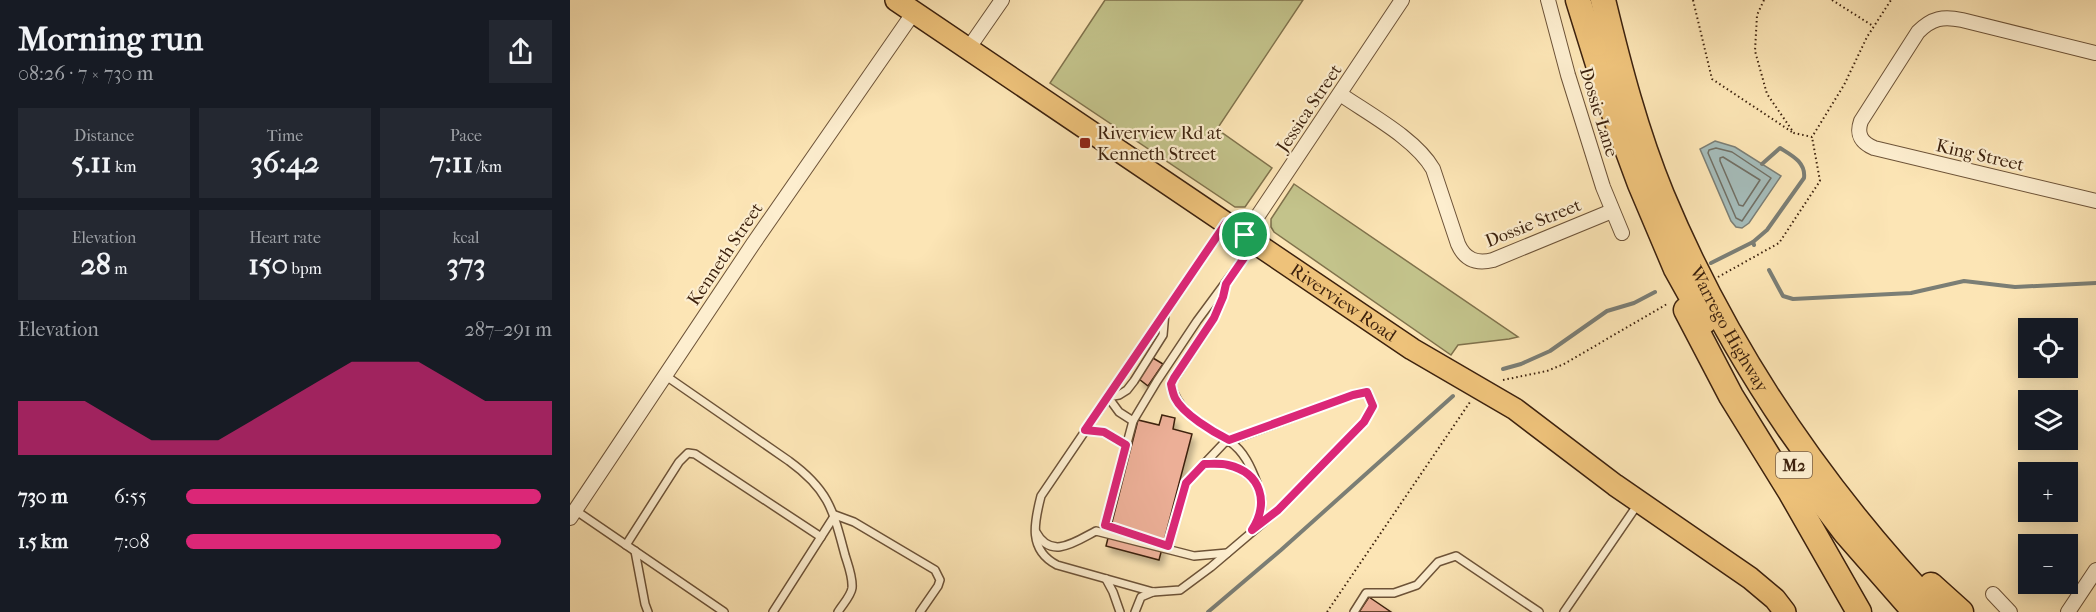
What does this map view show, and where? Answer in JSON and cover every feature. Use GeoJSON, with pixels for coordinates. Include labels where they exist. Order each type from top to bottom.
{"type":"FeatureCollection","features":[{"type":"Feature","properties":{"kind":"highway","name":"Warrego Highway"},"geometry":{"type":"LineString","coordinates":[[1578,0],[1610,103],[1640,184],[1676,269],[1731,369],[1782,448],[1845,532],[1915,612]]}},
{"type":"Feature","properties":{"kind":"highway","name":"Warrego Highway"},"geometry":{"type":"LineString","coordinates":[[1603,0],[1625,89],[1661,194],[1729,334],[1815,468],[1869,535],[1938,612]]}},
{"type":"Feature","properties":{"kind":"highway"},"geometry":{"type":"LineString","coordinates":[[1676,269],[1674,288],[1731,396],[1796,502],[1859,612]]}},
{"type":"Feature","properties":{"kind":"highway"},"geometry":{"type":"LineString","coordinates":[[1869,535],[1886,542],[1961,612]]}},
{"type":"Feature","properties":{"kind":"main road","name":"Riverview Road"},"geometry":{"type":"LineString","coordinates":[[905,6],[1432,363],[1515,409],[1588,465],[1750,578],[1785,612]]}},
{"type":"Feature","properties":{"kind":"street"},"geometry":{"type":"LineString","coordinates":[[968,49],[1002,0]]}},
{"type":"Feature","properties":{"kind":"street","name":"Jessica Street"},"geometry":{"type":"LineString","coordinates":[[1250,239],[1340,94],[1402,0]]}},
{"type":"Feature","properties":{"kind":"street","name":"Dossie Lane"},"geometry":{"type":"LineString","coordinates":[[1548,0],[1568,75],[1612,211],[1622,233]]}},
{"type":"Feature","properties":{"kind":"street","name":"Kenneth Street"},"geometry":{"type":"LineString","coordinates":[[572,514],[753,244],[905,6]]}},
{"type":"Feature","properties":{"kind":"street","name":"King Street"},"geometry":{"type":"LineString","coordinates":[[2095,53],[1942,17],[1931,21],[1918,32],[1858,126],[1859,136],[1863,142],[1874,148],[2096,201]]}},
{"type":"Feature","properties":{"kind":"street","name":"Dossie Street"},"geometry":{"type":"LineString","coordinates":[[1340,94],[1413,144],[1427,159],[1433,169],[1461,251],[1472,260],[1486,262],[1493,260],[1612,211]]}},
{"type":"Feature","properties":{"kind":"street"},"geometry":{"type":"LineString","coordinates":[[2068,612],[2096,570]]}},
{"type":"Feature","properties":{"kind":"street"},"geometry":{"type":"LineString","coordinates":[[1993,594],[2010,612]]}},
{"type":"Feature","properties":{"kind":"lane"},"geometry":{"type":"LineString","coordinates":[[1153,592],[1057,565],[1048,560],[1039,552],[1035,518],[1041,496],[1226,223]]}},
{"type":"Feature","properties":{"kind":"lane"},"geometry":{"type":"LineString","coordinates":[[1135,612],[1141,597],[1153,592],[1180,590],[1278,510],[1364,422],[1373,406],[1367,392],[1353,395],[1229,440],[1186,483],[1168,546],[1105,525],[1133,421],[1184,340],[1226,284],[1250,239]]}},
{"type":"Feature","properties":{"kind":"lane"},"geometry":{"type":"LineString","coordinates":[[1226,284],[1214,318],[1171,384],[1175,399],[1185,411],[1218,435],[1229,440],[1250,466],[1262,500],[1259,519],[1252,530]]}},
{"type":"Feature","properties":{"kind":"lane"},"geometry":{"type":"LineString","coordinates":[[1108,397],[1119,395],[1127,390],[1134,381],[1163,335],[1165,311]]}},
{"type":"Feature","properties":{"kind":"lane"},"geometry":{"type":"LineString","coordinates":[[666,376],[809,475],[819,487],[834,515],[852,586],[851,592],[838,612]]}},
{"type":"Feature","properties":{"kind":"lane"},"geometry":{"type":"LineString","coordinates":[[1108,397],[1119,412],[1133,421]]}},
{"type":"Feature","properties":{"kind":"lane"},"geometry":{"type":"LineString","coordinates":[[1085,430],[1104,432],[1126,445]]}},
{"type":"Feature","properties":{"kind":"lane"},"geometry":{"type":"LineString","coordinates":[[626,544],[679,462],[688,453],[695,454],[821,537]]}},
{"type":"Feature","properties":{"kind":"lane"},"geometry":{"type":"LineString","coordinates":[[1204,464],[1225,464],[1236,467],[1257,483]]}},
{"type":"Feature","properties":{"kind":"lane"},"geometry":{"type":"LineString","coordinates":[[1564,612],[1640,502]]}},
{"type":"Feature","properties":{"kind":"lane"},"geometry":{"type":"LineString","coordinates":[[572,514],[626,544],[724,612]]}},
{"type":"Feature","properties":{"kind":"lane"},"geometry":{"type":"LineString","coordinates":[[773,612],[834,515]]}},
{"type":"Feature","properties":{"kind":"lane"},"geometry":{"type":"LineString","coordinates":[[834,515],[873,533],[935,570],[939,580],[938,586],[920,612]]}},
{"type":"Feature","properties":{"kind":"lane"},"geometry":{"type":"LineString","coordinates":[[1035,530],[1040,539],[1053,548],[1067,546],[1095,531],[1194,556],[1227,553]]}},
{"type":"Feature","properties":{"kind":"lane"},"geometry":{"type":"LineString","coordinates":[[635,551],[648,612]]}},
{"type":"Feature","properties":{"kind":"lane"},"geometry":{"type":"LineString","coordinates":[[1354,612],[1366,593],[1394,593],[1417,585],[1438,561],[1456,556],[1539,612]]}},
{"type":"Feature","properties":{"kind":"lane"},"geometry":{"type":"LineString","coordinates":[[1106,579],[1120,612]]}},
{"type":"Feature","properties":{"kind":"path"},"geometry":{"type":"LineString","coordinates":[[1693,0],[1712,79],[1794,133],[1812,137]]}},
{"type":"Feature","properties":{"kind":"path"},"geometry":{"type":"LineString","coordinates":[[1764,0],[1757,15],[1755,51],[1767,94],[1794,133]]}},
{"type":"Feature","properties":{"kind":"path"},"geometry":{"type":"LineString","coordinates":[[1832,0],[1873,26]]}},
{"type":"Feature","properties":{"kind":"path"},"geometry":{"type":"LineString","coordinates":[[1711,281],[1772,248],[1784,238],[1820,181],[1812,137],[1815,129],[1844,85],[1873,26],[1891,0]]}},
{"type":"Feature","properties":{"kind":"path"},"geometry":{"type":"LineString","coordinates":[[1503,380],[1547,371],[1564,364],[1667,304]]}},
{"type":"Feature","properties":{"kind":"path"},"geometry":{"type":"LineString","coordinates":[[1327,612],[1471,399]]}},
{"type":"Feature","properties":{"kind":"green space"},"geometry":{"type":"Polygon","coordinates":[[[1105,0],[1303,0],[1217,129],[1272,168],[1245,207],[1235,207],[1050,83],[1105,0]]]}},
{"type":"Feature","properties":{"kind":"green space"},"geometry":{"type":"Polygon","coordinates":[[[1294,184],[1518,337],[1458,345],[1451,355],[1274,232],[1271,219],[1294,184]]]}},
{"type":"Feature","properties":{"kind":"water"},"geometry":{"type":"Polygon","coordinates":[[[1715,141],[1735,147],[1781,176],[1749,223],[1742,228],[1736,227],[1731,221],[1700,149],[1715,141]]]}},
{"type":"Feature","properties":{"kind":"building"},"geometry":{"type":"Polygon","coordinates":[[[1153,358],[1163,364],[1148,386],[1139,379],[1153,358]]]}},
{"type":"Feature","properties":{"kind":"building"},"geometry":{"type":"Polygon","coordinates":[[[1162,415],[1175,418],[1173,429],[1192,434],[1159,560],[1106,546],[1138,420],[1159,425],[1162,415]]]}},
{"type":"Feature","properties":{"kind":"building"},"geometry":{"type":"Polygon","coordinates":[[[1369,597],[1391,612],[1359,612],[1369,597]]]}},
{"type":"Feature","properties":{"kind":"waterway"},"geometry":{"type":"LineString","coordinates":[[1753,242],[1767,230],[1804,178],[1800,163],[1780,148],[1762,164]]}},
{"type":"Feature","properties":{"kind":"waterway"},"geometry":{"type":"LineString","coordinates":[[1711,263],[1753,242],[1754,245]]}},
{"type":"Feature","properties":{"kind":"waterway"},"geometry":{"type":"LineString","coordinates":[[1769,270],[1783,296],[1793,299],[1911,293],[1964,281],[2015,287],[2096,283]]}},
{"type":"Feature","properties":{"kind":"waterway"},"geometry":{"type":"LineString","coordinates":[[1503,369],[1550,351],[1607,311],[1634,303],[1655,292]]}},
{"type":"Feature","properties":{"kind":"waterway"},"geometry":{"type":"LineString","coordinates":[[1208,612],[1453,396]]}},
{"type":"Feature","properties":{"kind":"place","name":"Riverview Rd at Kenneth Street"},"geometry":{"type":"Point","coordinates":[1085,143]}},
{"type":"Feature","properties":{"kind":"route"},"geometry":{"type":"LineString","coordinates":[[1226,223],[1245,235],[1255,242],[1226,284],[1214,318],[1174,378],[1171,384],[1175,399],[1185,411],[1218,435],[1229,440],[1353,395],[1367,392],[1373,406],[1364,422],[1278,510],[1252,530],[1259,519],[1261,510],[1262,500],[1257,483],[1236,467],[1225,464],[1204,464],[1186,483],[1168,546],[1105,525],[1126,445],[1104,432],[1085,430],[1226,223]]}}]}
